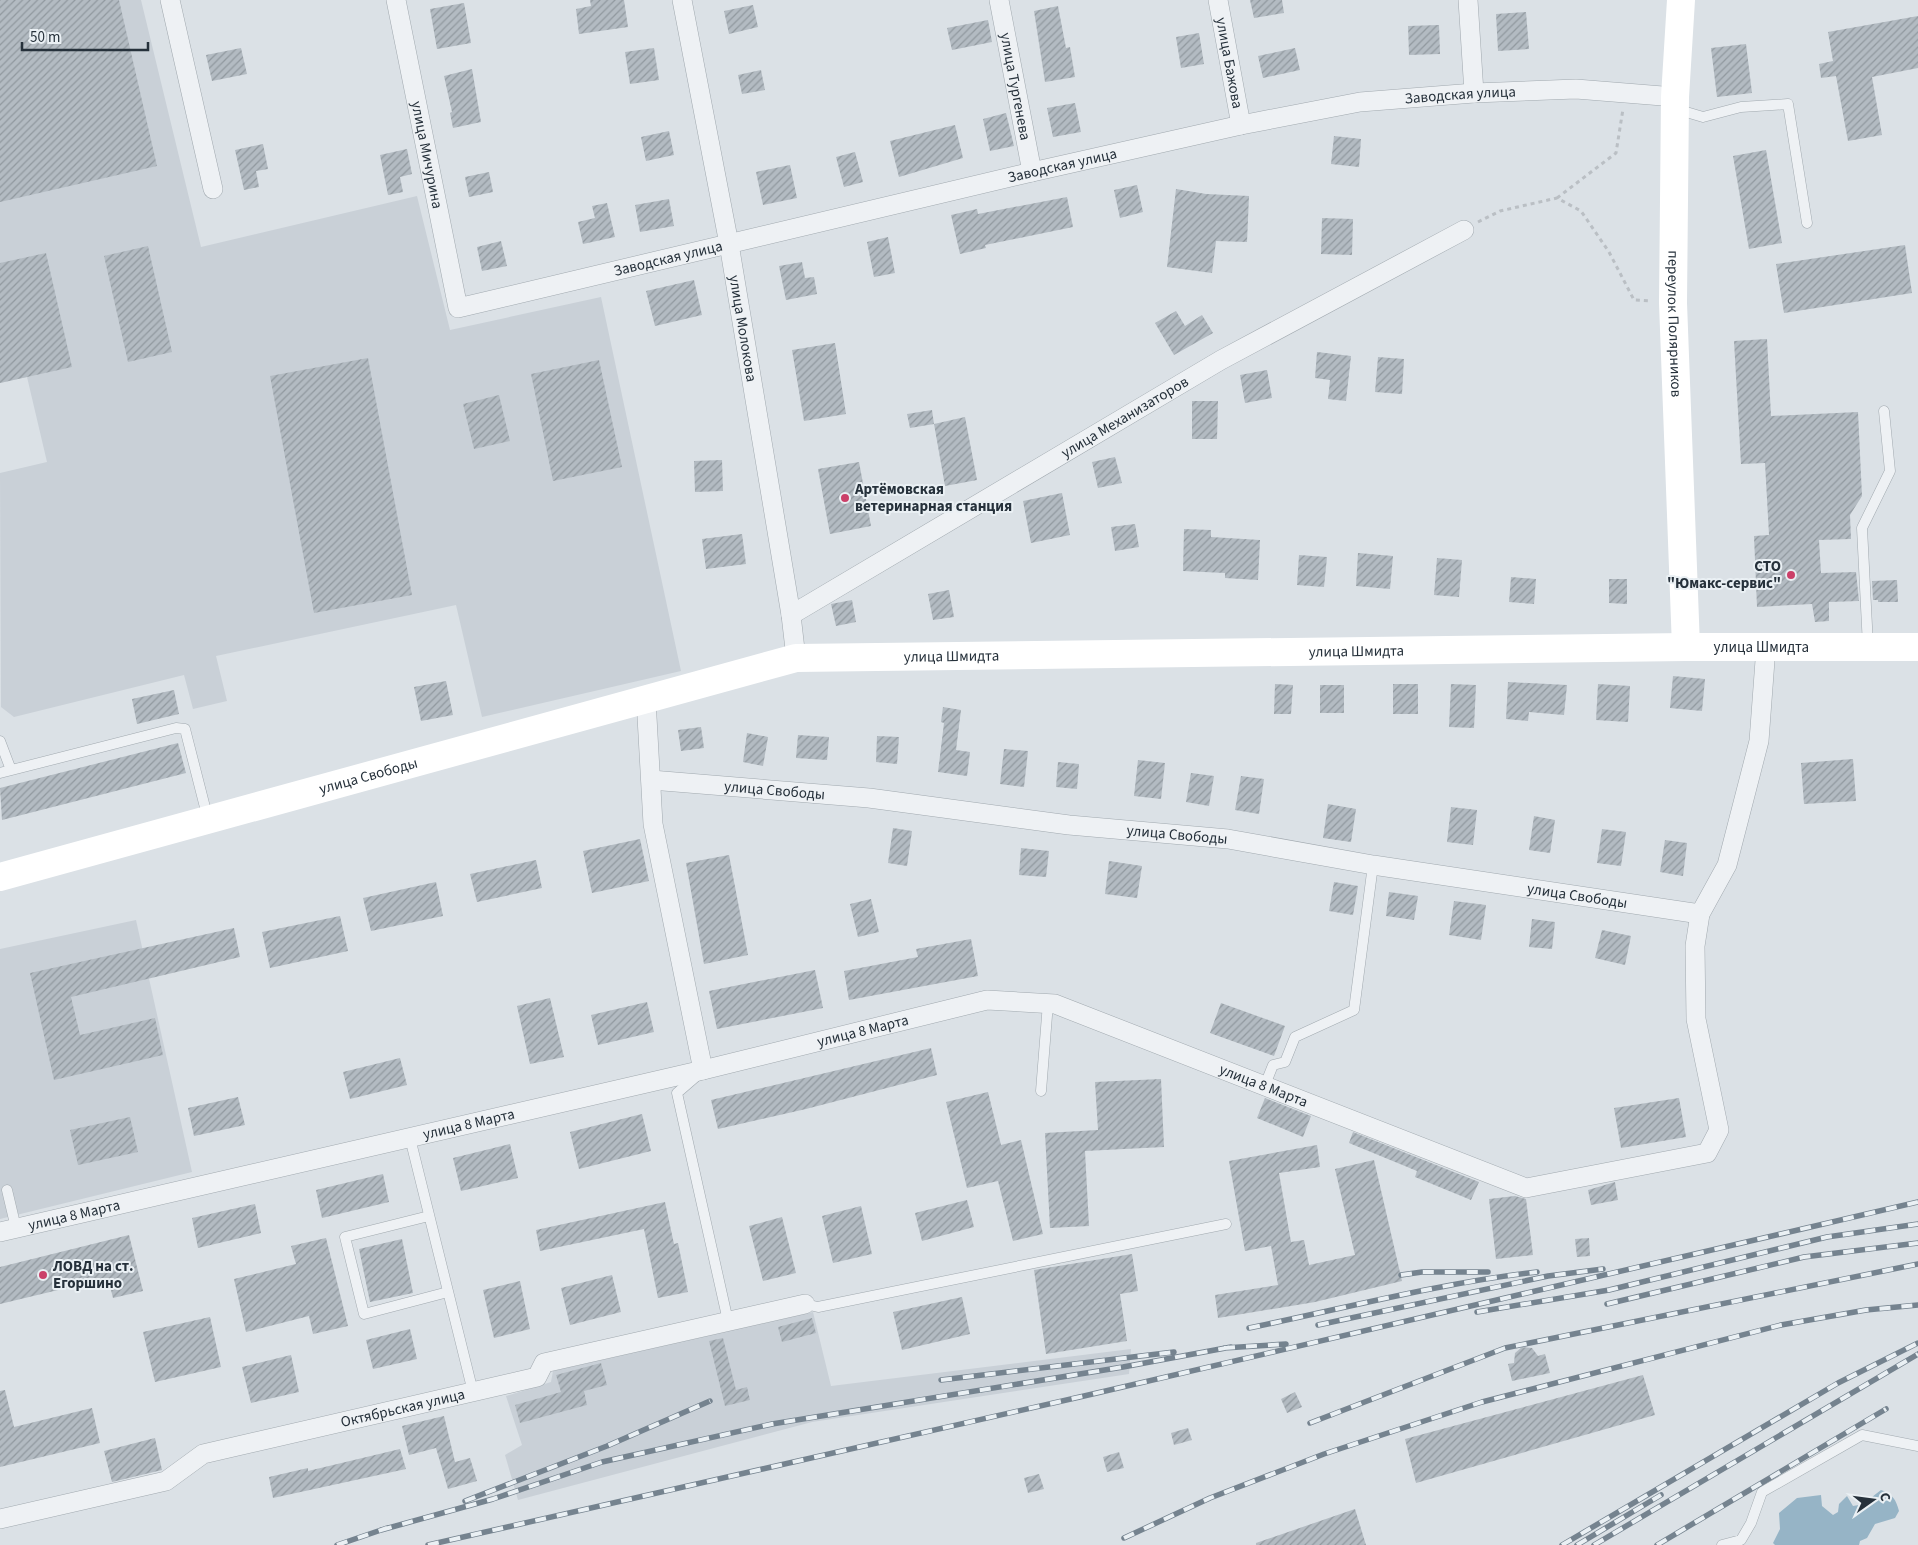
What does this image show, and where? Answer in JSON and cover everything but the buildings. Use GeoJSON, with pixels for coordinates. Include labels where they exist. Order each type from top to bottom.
{"type":"FeatureCollection","features":[{"type":"Feature","properties":{"kind":"street"},"geometry":{"type":"LineString","coordinates":[[170,0],[213,189]]}},
{"type":"Feature","properties":{"kind":"street","name":"улица Мичурина"},"geometry":{"type":"LineString","coordinates":[[396,0],[458,308]]}},
{"type":"Feature","properties":{"kind":"street","name":"улица Молокова"},"geometry":{"type":"LineString","coordinates":[[682,0],[729,244],[791,615],[796,658]]}},
{"type":"Feature","properties":{"kind":"street","name":"улица Тургенева"},"geometry":{"type":"LineString","coordinates":[[999,0],[1032,172]]}},
{"type":"Feature","properties":{"kind":"street","name":"улица Бажова"},"geometry":{"type":"LineString","coordinates":[[1218,0],[1241,125]]}},
{"type":"Feature","properties":{"kind":"street"},"geometry":{"type":"LineString","coordinates":[[1468,0],[1474,93]]}},
{"type":"Feature","properties":{"kind":"street","name":"переулок Полярников"},"geometry":{"type":"LineString","coordinates":[[1681,0],[1675,103],[1673,304],[1686,647]]}},
{"type":"Feature","properties":{"kind":"street","name":"Заводская улица"},"geometry":{"type":"LineString","coordinates":[[458,308],[1032,172],[1241,125],[1360,102],[1474,93],[1576,88],[1626,93],[1675,103]]}},
{"type":"Feature","properties":{"kind":"street","name":"улица Механизаторов"},"geometry":{"type":"LineString","coordinates":[[791,615],[1221,360],[1464,230]]}},
{"type":"Feature","properties":{"kind":"street","name":"улица Шмидта"},"geometry":{"type":"LineString","coordinates":[[796,658],[1686,647],[1918,647]]}},
{"type":"Feature","properties":{"kind":"street"},"geometry":{"type":"LineString","coordinates":[[1700,914],[1727,864],[1759,742],[1766,647]]}},
{"type":"Feature","properties":{"kind":"street","name":"улица Свободы"},"geometry":{"type":"LineString","coordinates":[[0,877],[796,658]]}},
{"type":"Feature","properties":{"kind":"street"},"geometry":{"type":"LineString","coordinates":[[646,699],[653,824],[703,1070]]}},
{"type":"Feature","properties":{"kind":"street","name":"улица Свободы"},"geometry":{"type":"LineString","coordinates":[[651,780],[869,798],[1069,825],[1228,840],[1373,865],[1700,914]]}},
{"type":"Feature","properties":{"kind":"street","name":"улица 8 Марта"},"geometry":{"type":"LineString","coordinates":[[8,1230],[703,1070],[987,1000],[1054,1004],[1125,1030],[1526,1188],[1707,1153],[1719,1130],[1696,1019],[1695,946],[1700,914]]}},
{"type":"Feature","properties":{"kind":"street","name":"Октябрьская улица"},"geometry":{"type":"LineString","coordinates":[[0,1519],[166,1481],[203,1454],[537,1377],[544,1363],[805,1304]]}},
{"type":"Feature","properties":{"kind":"lane"},"geometry":{"type":"LineString","coordinates":[[1675,103],[1703,117],[1741,107],[1788,104],[1807,223]]}},
{"type":"Feature","properties":{"kind":"lane"},"geometry":{"type":"LineString","coordinates":[[1868,647],[1862,528],[1890,471],[1884,411]]}},
{"type":"Feature","properties":{"kind":"lane"},"geometry":{"type":"LineString","coordinates":[[0,773],[176,728],[185,729],[208,820]]}},
{"type":"Feature","properties":{"kind":"lane"},"geometry":{"type":"LineString","coordinates":[[0,741],[12,770]]}},
{"type":"Feature","properties":{"kind":"lane"},"geometry":{"type":"LineString","coordinates":[[1266,1085],[1273,1065],[1286,1062],[1295,1037],[1354,1010],[1373,865]]}},
{"type":"Feature","properties":{"kind":"lane"},"geometry":{"type":"LineString","coordinates":[[1041,1091],[1048,1003]]}},
{"type":"Feature","properties":{"kind":"lane"},"geometry":{"type":"LineString","coordinates":[[703,1070],[677,1093],[728,1321]]}},
{"type":"Feature","properties":{"kind":"lane"},"geometry":{"type":"LineString","coordinates":[[410,1138],[473,1392]]}},
{"type":"Feature","properties":{"kind":"lane"},"geometry":{"type":"LineString","coordinates":[[7,1190],[8,1230]]}},
{"type":"Feature","properties":{"kind":"lane"},"geometry":{"type":"LineString","coordinates":[[429,1216],[345,1237],[364,1314],[448,1292]]}},
{"type":"Feature","properties":{"kind":"lane"},"geometry":{"type":"LineString","coordinates":[[805,1304],[818,1307],[1226,1224]]}},
{"type":"Feature","properties":{"kind":"lane"},"geometry":{"type":"LineString","coordinates":[[1722,1545],[1741,1540],[1751,1523],[1762,1492],[1862,1435],[1918,1446]]}},
{"type":"Feature","properties":{"kind":"path"},"geometry":{"type":"LineString","coordinates":[[1464,230],[1500,211],[1556,198],[1616,153],[1626,93]]}},
{"type":"Feature","properties":{"kind":"path"},"geometry":{"type":"LineString","coordinates":[[1556,198],[1581,211],[1609,252],[1634,300],[1673,304]]}},
{"type":"Feature","properties":{"kind":"shaded area"},"geometry":{"type":"Polygon","coordinates":[[[0,0],[141,0],[201,247],[417,196],[450,330],[601,297],[681,671],[482,717],[456,605],[216,656],[227,701],[193,709],[184,675],[14,717],[1,707],[0,473],[47,462],[27,377],[0,383],[0,0]]]}},
{"type":"Feature","properties":{"kind":"shaded area"},"geometry":{"type":"Polygon","coordinates":[[[136,920],[192,1172],[0,1219],[0,949],[136,920]]]}},
{"type":"Feature","properties":{"kind":"shaded area"},"geometry":{"type":"Polygon","coordinates":[[[813,1312],[831,1386],[1131,1349],[1129,1374],[812,1422],[518,1500],[505,1455],[522,1445],[506,1396],[551,1382],[553,1371],[813,1312]]]}},
{"type":"Feature","properties":{"kind":"water"},"geometry":{"type":"Polygon","coordinates":[[[1881,1490],[1893,1498],[1899,1511],[1895,1518],[1875,1524],[1867,1538],[1860,1541],[1859,1545],[1775,1545],[1773,1543],[1780,1529],[1779,1513],[1797,1498],[1821,1495],[1822,1506],[1833,1515],[1838,1512],[1839,1504],[1847,1496],[1853,1506],[1865,1502],[1881,1490]]]}},
{"type":"Feature","properties":{"kind":"railway"},"geometry":{"type":"LineString","coordinates":[[428,1545],[1084,1396],[1918,1202]]}},
{"type":"Feature","properties":{"kind":"railway"},"geometry":{"type":"LineString","coordinates":[[1477,1312],[1609,1290],[1827,1237],[1918,1224]]}},
{"type":"Feature","properties":{"kind":"railway"},"geometry":{"type":"LineString","coordinates":[[1607,1304],[1804,1257],[1918,1243]]}},
{"type":"Feature","properties":{"kind":"railway"},"geometry":{"type":"LineString","coordinates":[[1310,1423],[1505,1348],[1918,1264]]}},
{"type":"Feature","properties":{"kind":"railway"},"geometry":{"type":"LineString","coordinates":[[1318,1325],[1548,1276],[1603,1269]]}},
{"type":"Feature","properties":{"kind":"railway"},"geometry":{"type":"LineString","coordinates":[[1401,1275],[1422,1272],[1488,1272]]}},
{"type":"Feature","properties":{"kind":"railway"},"geometry":{"type":"LineString","coordinates":[[1249,1328],[1429,1289],[1537,1272]]}},
{"type":"Feature","properties":{"kind":"railway"},"geometry":{"type":"LineString","coordinates":[[1124,1538],[1210,1498],[1324,1454],[1482,1402],[1781,1325],[1866,1310],[1918,1305]]}},
{"type":"Feature","properties":{"kind":"railway"},"geometry":{"type":"LineString","coordinates":[[1562,1545],[1838,1383],[1918,1343]]}},
{"type":"Feature","properties":{"kind":"railway"},"geometry":{"type":"LineString","coordinates":[[1224,1348],[1286,1344]]}},
{"type":"Feature","properties":{"kind":"railway"},"geometry":{"type":"LineString","coordinates":[[381,1530],[493,1499],[602,1462],[772,1424],[1123,1367],[1231,1347]]}},
{"type":"Feature","properties":{"kind":"railway"},"geometry":{"type":"LineString","coordinates":[[941,1380],[1174,1352]]}},
{"type":"Feature","properties":{"kind":"railway"},"geometry":{"type":"LineString","coordinates":[[1594,1545],[1918,1354]]}},
{"type":"Feature","properties":{"kind":"railway"},"geometry":{"type":"LineString","coordinates":[[465,1501],[607,1446],[710,1401]]}},
{"type":"Feature","properties":{"kind":"railway"},"geometry":{"type":"LineString","coordinates":[[1657,1545],[1886,1409]]}},
{"type":"Feature","properties":{"kind":"railway"},"geometry":{"type":"LineString","coordinates":[[1577,1545],[1661,1495]]}},
{"type":"Feature","properties":{"kind":"railway"},"geometry":{"type":"LineString","coordinates":[[337,1545],[387,1528]]}},
{"type":"Feature","properties":{"kind":"place","name":"Артёмовская ветеринарная станция"},"geometry":{"type":"Point","coordinates":[845,498]}},
{"type":"Feature","properties":{"kind":"place","name":"СТО \"Юмакс-сервис\""},"geometry":{"type":"Point","coordinates":[1791,575]}},
{"type":"Feature","properties":{"kind":"place","name":"ЛОВД на ст. Егоршино"},"geometry":{"type":"Point","coordinates":[43,1275]}}]}
